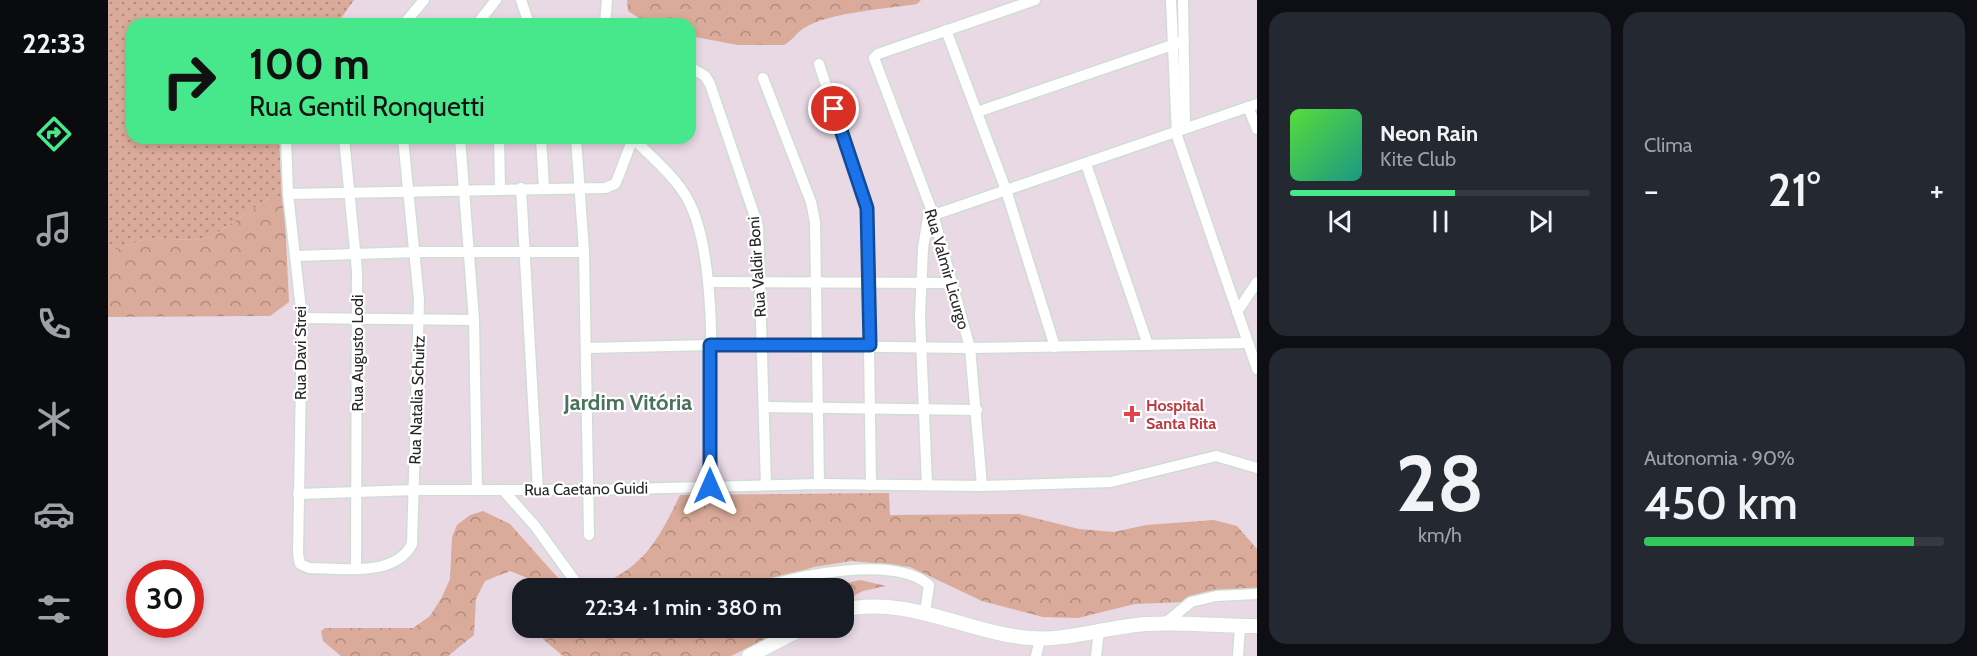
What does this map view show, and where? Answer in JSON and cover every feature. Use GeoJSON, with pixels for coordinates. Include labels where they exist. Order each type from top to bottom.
{"type":"FeatureCollection","features":[{"type":"Feature","properties":{"kind":"street"},"geometry":{"type":"LineString","coordinates":[[409,18],[424,0]]}},
{"type":"Feature","properties":{"kind":"street"},"geometry":{"type":"LineString","coordinates":[[482,18],[496,0]]}},
{"type":"Feature","properties":{"kind":"street"},"geometry":{"type":"LineString","coordinates":[[521,0],[526,18]]}},
{"type":"Feature","properties":{"kind":"street"},"geometry":{"type":"LineString","coordinates":[[527,18],[531,0]]}},
{"type":"Feature","properties":{"kind":"street"},"geometry":{"type":"LineString","coordinates":[[606,18],[607,0]]}},
{"type":"Feature","properties":{"kind":"street"},"geometry":{"type":"LineString","coordinates":[[1035,0],[946,30],[1006,190],[1055,347]]}},
{"type":"Feature","properties":{"kind":"street"},"geometry":{"type":"LineString","coordinates":[[1172,0],[1178,43],[1181,129],[1237,312],[1257,369]]}},
{"type":"Feature","properties":{"kind":"street"},"geometry":{"type":"LineString","coordinates":[[1178,43],[1183,0]]}},
{"type":"Feature","properties":{"kind":"street","name":"Rua Valmir Licurgo"},"geometry":{"type":"LineString","coordinates":[[946,30],[878,54],[875,60],[933,214],[970,348],[982,486]]}},
{"type":"Feature","properties":{"kind":"street"},"geometry":{"type":"LineString","coordinates":[[977,111],[1178,43]]}},
{"type":"Feature","properties":{"kind":"street"},"geometry":{"type":"LineString","coordinates":[[819,64],[863,193],[868,222],[871,485]]}},
{"type":"Feature","properties":{"kind":"street","name":"Rua Valdir Boni"},"geometry":{"type":"LineString","coordinates":[[696,71],[707,77],[758,226],[766,485]]}},
{"type":"Feature","properties":{"kind":"street"},"geometry":{"type":"LineString","coordinates":[[763,78],[812,209],[815,233],[815,346],[819,484]]}},
{"type":"Feature","properties":{"kind":"street"},"geometry":{"type":"LineString","coordinates":[[927,485],[920,346],[920,283],[928,217],[1252,105],[1257,129]]}},
{"type":"Feature","properties":{"kind":"street","name":"Rua Davi Strei"},"geometry":{"type":"LineString","coordinates":[[286,144],[288,194],[302,318],[298,554],[303,567]]}},
{"type":"Feature","properties":{"kind":"street","name":"Rua Augusto Lodi"},"geometry":{"type":"LineString","coordinates":[[345,144],[356,253],[358,318],[356,568]]}},
{"type":"Feature","properties":{"kind":"street","name":"Rua Natalia Schuitz"},"geometry":{"type":"LineString","coordinates":[[303,567],[356,568],[387,564],[403,557],[410,549],[413,540],[419,319],[416,252],[404,144]]}},
{"type":"Feature","properties":{"kind":"street"},"geometry":{"type":"LineString","coordinates":[[460,144],[474,320],[477,490]]}},
{"type":"Feature","properties":{"kind":"street"},"geometry":{"type":"LineString","coordinates":[[499,144],[500,188]]}},
{"type":"Feature","properties":{"kind":"street"},"geometry":{"type":"LineString","coordinates":[[541,144],[544,188]]}},
{"type":"Feature","properties":{"kind":"street"},"geometry":{"type":"LineString","coordinates":[[576,144],[584,252],[589,535]]}},
{"type":"Feature","properties":{"kind":"street"},"geometry":{"type":"LineString","coordinates":[[288,194],[500,188],[605,188],[615,184],[631,144]]}},
{"type":"Feature","properties":{"kind":"street"},"geometry":{"type":"LineString","coordinates":[[638,144],[688,199],[695,217],[708,282],[710,486]]}},
{"type":"Feature","properties":{"kind":"street"},"geometry":{"type":"LineString","coordinates":[[1086,164],[1148,345]]}},
{"type":"Feature","properties":{"kind":"street"},"geometry":{"type":"LineString","coordinates":[[521,188],[538,490]]}},
{"type":"Feature","properties":{"kind":"street"},"geometry":{"type":"LineString","coordinates":[[296,255],[470,251],[584,252]]}},
{"type":"Feature","properties":{"kind":"street"},"geometry":{"type":"LineString","coordinates":[[708,282],[952,283]]}},
{"type":"Feature","properties":{"kind":"street"},"geometry":{"type":"LineString","coordinates":[[1237,312],[1257,282]]}},
{"type":"Feature","properties":{"kind":"street"},"geometry":{"type":"LineString","coordinates":[[302,318],[474,320]]}},
{"type":"Feature","properties":{"kind":"street"},"geometry":{"type":"LineString","coordinates":[[586,348],[870,345],[970,348],[1248,344]]}},
{"type":"Feature","properties":{"kind":"street"},"geometry":{"type":"LineString","coordinates":[[764,407],[977,410]]}},
{"type":"Feature","properties":{"kind":"street","name":"Rua Caetano Guidi"},"geometry":{"type":"LineString","coordinates":[[298,494],[819,484],[982,486],[1120,481],[1204,458],[1222,456],[1257,468]]}},
{"type":"Feature","properties":{"kind":"street"},"geometry":{"type":"LineString","coordinates":[[503,490],[535,526],[573,578]]}},
{"type":"Feature","properties":{"kind":"street"},"geometry":{"type":"LineString","coordinates":[[810,578],[835,573],[901,573],[916,576],[929,585],[926,613]]}},
{"type":"Feature","properties":{"kind":"street"},"geometry":{"type":"LineString","coordinates":[[1164,624],[1191,602],[1216,596],[1257,594]]}},
{"type":"Feature","properties":{"kind":"street"},"geometry":{"type":"LineString","coordinates":[[854,609],[884,606],[926,613],[995,633],[1040,639],[1164,624],[1257,626]]}},
{"type":"Feature","properties":{"kind":"street"},"geometry":{"type":"LineString","coordinates":[[1238,656],[1240,626]]}},
{"type":"Feature","properties":{"kind":"street"},"geometry":{"type":"LineString","coordinates":[[1096,656],[1100,632]]}},
{"type":"Feature","properties":{"kind":"street"},"geometry":{"type":"LineString","coordinates":[[749,656],[784,638]]}},
{"type":"Feature","properties":{"kind":"street"},"geometry":{"type":"LineString","coordinates":[[1036,656],[1040,639]]}},
{"type":"Feature","properties":{"kind":"green space"},"geometry":{"type":"Polygon","coordinates":[[[108,0],[354,0],[341,18],[126,18],[126,144],[279,144],[282,197],[271,197],[211,237],[194,240],[148,238],[108,253],[108,0]]]}},
{"type":"Feature","properties":{"kind":"green space"},"geometry":{"type":"Polygon","coordinates":[[[627,0],[921,0],[917,4],[828,18],[804,28],[784,45],[738,45],[696,37],[696,18],[639,18],[628,11],[627,0]]]}},
{"type":"Feature","properties":{"kind":"green space"},"geometry":{"type":"Polygon","coordinates":[[[271,197],[284,197],[289,302],[270,316],[108,317],[108,253],[148,238],[194,240],[211,237],[271,197]]]}},
{"type":"Feature","properties":{"kind":"green space"},"geometry":{"type":"Polygon","coordinates":[[[889,493],[890,515],[1019,514],[1079,529],[1114,532],[1146,525],[1214,520],[1237,526],[1257,549],[1257,599],[1135,604],[1078,618],[1043,617],[982,601],[910,567],[852,561],[814,567],[779,578],[614,578],[631,567],[647,552],[665,525],[680,495],[889,493]]]}},
{"type":"Feature","properties":{"kind":"green space"},"geometry":{"type":"Polygon","coordinates":[[[483,511],[510,524],[558,578],[528,578],[510,571],[485,581],[476,599],[474,635],[448,656],[341,656],[323,641],[321,631],[325,628],[413,628],[430,616],[450,579],[452,537],[457,525],[470,515],[483,511]]]}},
{"type":"Feature","properties":{"kind":"green space"},"geometry":{"type":"Polygon","coordinates":[[[860,580],[886,586],[854,596],[854,581],[860,580]]]}},
{"type":"Feature","properties":{"kind":"green space"},"geometry":{"type":"Polygon","coordinates":[[[543,638],[766,638],[731,656],[563,656],[543,638]]]}},
{"type":"Feature","properties":{"kind":"place","name":"Hospital Santa Rita"},"geometry":{"type":"Point","coordinates":[1132,414]}},
{"type":"Feature","properties":{"kind":"district","name":"Jardim Vitória"},"geometry":{"type":"Point","coordinates":[628,402]}},
{"type":"Feature","properties":{"kind":"route"},"geometry":{"type":"LineString","coordinates":[[710,486],[710,345],[870,345],[867,208],[834,109]]}}]}
